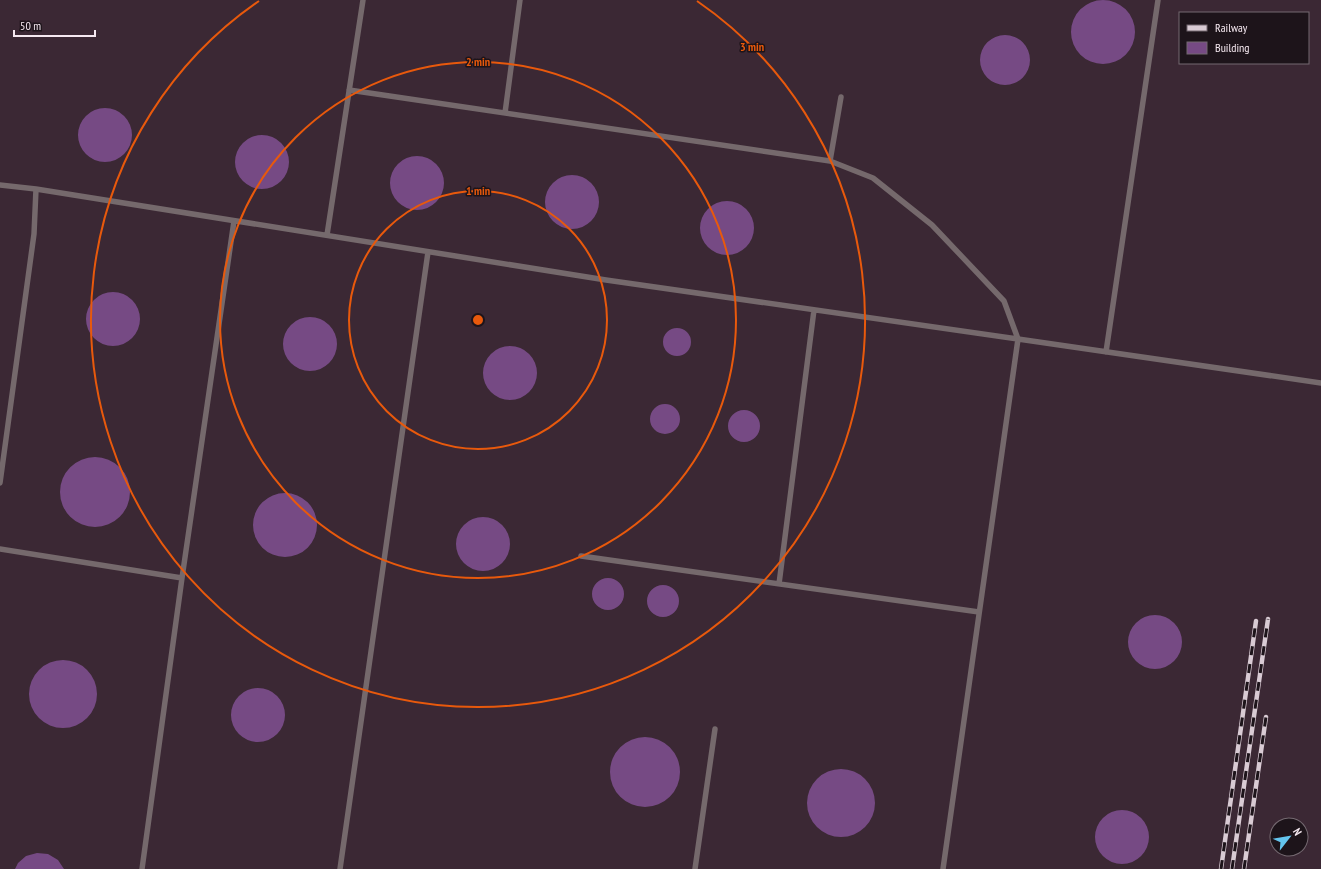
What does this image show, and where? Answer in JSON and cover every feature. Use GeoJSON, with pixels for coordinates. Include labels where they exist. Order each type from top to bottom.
{"type":"FeatureCollection","features":[{"type":"Feature","properties":{"kind":"lane"},"geometry":{"type":"LineString","coordinates":[[327,236],[363,0]]}},
{"type":"Feature","properties":{"kind":"lane"},"geometry":{"type":"LineString","coordinates":[[505,113],[520,0]]}},
{"type":"Feature","properties":{"kind":"lane"},"geometry":{"type":"LineString","coordinates":[[1106,352],[1158,0]]}},
{"type":"Feature","properties":{"kind":"lane"},"geometry":{"type":"LineString","coordinates":[[349,90],[830,161],[873,178],[932,225],[1004,301],[1018,339],[943,869]]}},
{"type":"Feature","properties":{"kind":"lane"},"geometry":{"type":"LineString","coordinates":[[830,161],[841,97]]}},
{"type":"Feature","properties":{"kind":"lane"},"geometry":{"type":"LineString","coordinates":[[0,185],[36,189],[606,280],[1321,383]]}},
{"type":"Feature","properties":{"kind":"lane"},"geometry":{"type":"LineString","coordinates":[[0,483],[34,234],[36,189]]}},
{"type":"Feature","properties":{"kind":"lane"},"geometry":{"type":"LineString","coordinates":[[142,869],[182,578],[234,221]]}},
{"type":"Feature","properties":{"kind":"lane"},"geometry":{"type":"LineString","coordinates":[[340,869],[428,252]]}},
{"type":"Feature","properties":{"kind":"lane"},"geometry":{"type":"LineString","coordinates":[[779,584],[814,310]]}},
{"type":"Feature","properties":{"kind":"lane"},"geometry":{"type":"LineString","coordinates":[[0,549],[182,578]]}},
{"type":"Feature","properties":{"kind":"lane"},"geometry":{"type":"LineString","coordinates":[[581,556],[979,612]]}},
{"type":"Feature","properties":{"kind":"lane"},"geometry":{"type":"LineString","coordinates":[[695,869],[715,729]]}},
{"type":"Feature","properties":{"kind":"building"},"geometry":{"type":"Polygon","coordinates":[[[1103,0],[1121,6],[1129,14],[1135,32],[1129,50],[1121,58],[1103,64],[1085,58],[1077,50],[1071,32],[1077,14],[1085,6],[1103,0]]]}},
{"type":"Feature","properties":{"kind":"building"},"geometry":{"type":"Polygon","coordinates":[[[1005,35],[1014,37],[1025,46],[1030,60],[1028,69],[1019,80],[1005,85],[996,83],[985,74],[980,60],[982,51],[991,40],[1005,35]]]}},
{"type":"Feature","properties":{"kind":"building"},"geometry":{"type":"Polygon","coordinates":[[[105,108],[115,110],[124,116],[130,125],[132,135],[130,145],[124,154],[115,160],[105,162],[95,160],[86,154],[80,145],[78,135],[80,125],[86,116],[95,110],[105,108]]]}},
{"type":"Feature","properties":{"kind":"building"},"geometry":{"type":"Polygon","coordinates":[[[262,135],[272,137],[281,143],[287,152],[289,162],[287,172],[281,181],[272,187],[262,189],[252,187],[243,181],[237,172],[235,162],[237,152],[243,143],[252,137],[262,135]]]}},
{"type":"Feature","properties":{"kind":"building"},"geometry":{"type":"Polygon","coordinates":[[[417,156],[427,158],[436,164],[442,173],[444,183],[442,193],[436,202],[427,208],[417,210],[407,208],[398,202],[392,193],[390,183],[392,173],[398,164],[407,158],[417,156]]]}},
{"type":"Feature","properties":{"kind":"building"},"geometry":{"type":"Polygon","coordinates":[[[572,175],[582,177],[591,183],[597,192],[599,202],[597,212],[591,221],[582,227],[572,229],[562,227],[553,221],[547,212],[545,202],[547,192],[553,183],[562,177],[572,175]]]}},
{"type":"Feature","properties":{"kind":"building"},"geometry":{"type":"Polygon","coordinates":[[[727,201],[737,203],[746,209],[752,218],[754,228],[752,238],[746,247],[737,253],[727,255],[717,253],[708,247],[702,238],[700,228],[702,218],[708,209],[717,203],[727,201]]]}},
{"type":"Feature","properties":{"kind":"building"},"geometry":{"type":"Polygon","coordinates":[[[113,292],[123,294],[132,300],[138,309],[140,319],[138,329],[132,338],[123,344],[113,346],[103,344],[94,338],[88,329],[86,319],[88,309],[94,300],[103,294],[113,292]]]}},
{"type":"Feature","properties":{"kind":"building"},"geometry":{"type":"Polygon","coordinates":[[[310,317],[320,319],[329,325],[335,334],[337,344],[335,354],[329,363],[320,369],[310,371],[300,369],[291,363],[285,354],[283,344],[285,334],[291,325],[300,319],[310,317]]]}},
{"type":"Feature","properties":{"kind":"building"},"geometry":{"type":"Polygon","coordinates":[[[677,328],[683,329],[687,332],[690,336],[690,348],[687,352],[683,355],[677,356],[671,355],[667,352],[664,348],[663,342],[664,336],[667,332],[671,329],[677,328]]]}},
{"type":"Feature","properties":{"kind":"building"},"geometry":{"type":"Polygon","coordinates":[[[510,346],[520,348],[529,354],[535,363],[537,373],[535,383],[529,392],[520,398],[510,400],[500,398],[491,392],[485,383],[483,373],[485,363],[491,354],[500,348],[510,346]]]}},
{"type":"Feature","properties":{"kind":"building"},"geometry":{"type":"Polygon","coordinates":[[[665,404],[675,409],[680,419],[675,429],[665,434],[655,429],[650,419],[655,409],[665,404]]]}},
{"type":"Feature","properties":{"kind":"building"},"geometry":{"type":"Polygon","coordinates":[[[744,410],[750,411],[757,417],[760,426],[759,432],[753,439],[744,442],[738,441],[731,435],[728,426],[729,420],[735,413],[744,410]]]}},
{"type":"Feature","properties":{"kind":"building"},"geometry":{"type":"Polygon","coordinates":[[[88,457],[102,457],[115,463],[124,472],[130,485],[128,505],[120,517],[102,527],[88,527],[75,521],[66,512],[60,499],[60,485],[66,472],[75,463],[88,457]]]}},
{"type":"Feature","properties":{"kind":"building"},"geometry":{"type":"Polygon","coordinates":[[[285,493],[297,495],[308,502],[315,513],[317,525],[315,537],[308,548],[297,555],[285,557],[273,555],[262,548],[255,537],[253,525],[255,513],[262,502],[273,495],[285,493]]]}},
{"type":"Feature","properties":{"kind":"building"},"geometry":{"type":"Polygon","coordinates":[[[483,517],[493,519],[502,525],[508,534],[510,544],[508,554],[502,563],[493,569],[483,571],[473,569],[464,563],[458,554],[456,544],[458,534],[464,525],[473,519],[483,517]]]}},
{"type":"Feature","properties":{"kind":"building"},"geometry":{"type":"Polygon","coordinates":[[[605,578],[611,578],[621,585],[624,594],[623,600],[617,607],[611,610],[605,610],[595,603],[592,597],[592,591],[599,581],[605,578]]]}},
{"type":"Feature","properties":{"kind":"building"},"geometry":{"type":"Polygon","coordinates":[[[660,585],[666,585],[676,592],[679,601],[678,607],[672,614],[666,617],[660,617],[650,610],[647,604],[647,598],[654,588],[660,585]]]}},
{"type":"Feature","properties":{"kind":"building"},"geometry":{"type":"Polygon","coordinates":[[[1155,615],[1165,617],[1174,623],[1180,632],[1182,642],[1180,652],[1174,661],[1165,667],[1155,669],[1145,667],[1136,661],[1130,652],[1128,642],[1130,632],[1136,623],[1145,617],[1155,615]]]}},
{"type":"Feature","properties":{"kind":"building"},"geometry":{"type":"Polygon","coordinates":[[[63,660],[76,663],[87,670],[94,681],[97,694],[94,707],[87,718],[76,725],[63,728],[50,725],[39,718],[32,707],[29,694],[32,681],[39,670],[50,663],[63,660]]]}},
{"type":"Feature","properties":{"kind":"building"},"geometry":{"type":"Polygon","coordinates":[[[258,688],[268,690],[277,696],[283,705],[285,715],[283,725],[277,734],[268,740],[258,742],[248,740],[239,734],[233,725],[231,715],[233,705],[239,696],[248,690],[258,688]]]}},
{"type":"Feature","properties":{"kind":"building"},"geometry":{"type":"Polygon","coordinates":[[[638,737],[652,737],[665,743],[674,752],[678,758],[680,772],[678,786],[670,797],[659,805],[652,807],[638,807],[631,805],[620,797],[612,786],[610,779],[610,765],[612,758],[620,747],[631,739],[638,737]]]}},
{"type":"Feature","properties":{"kind":"building"},"geometry":{"type":"Polygon","coordinates":[[[841,769],[854,772],[865,779],[872,790],[875,803],[872,816],[865,827],[854,834],[841,837],[828,834],[817,827],[810,816],[807,803],[810,790],[817,779],[828,772],[841,769]]]}},
{"type":"Feature","properties":{"kind":"building"},"geometry":{"type":"Polygon","coordinates":[[[1122,810],[1132,812],[1141,818],[1147,827],[1149,837],[1147,847],[1141,856],[1132,862],[1122,864],[1112,862],[1103,856],[1097,847],[1095,837],[1097,827],[1103,818],[1112,812],[1122,810]]]}},
{"type":"Feature","properties":{"kind":"building"},"geometry":{"type":"Polygon","coordinates":[[[37,853],[48,854],[58,860],[64,869],[15,869],[18,863],[26,856],[37,853]]]}},
{"type":"Feature","properties":{"kind":"railway"},"geometry":{"type":"LineString","coordinates":[[1232,869],[1268,619]]}},
{"type":"Feature","properties":{"kind":"railway"},"geometry":{"type":"LineString","coordinates":[[1221,869],[1256,621]]}},
{"type":"Feature","properties":{"kind":"railway"},"geometry":{"type":"LineString","coordinates":[[1244,869],[1266,717]]}}]}
